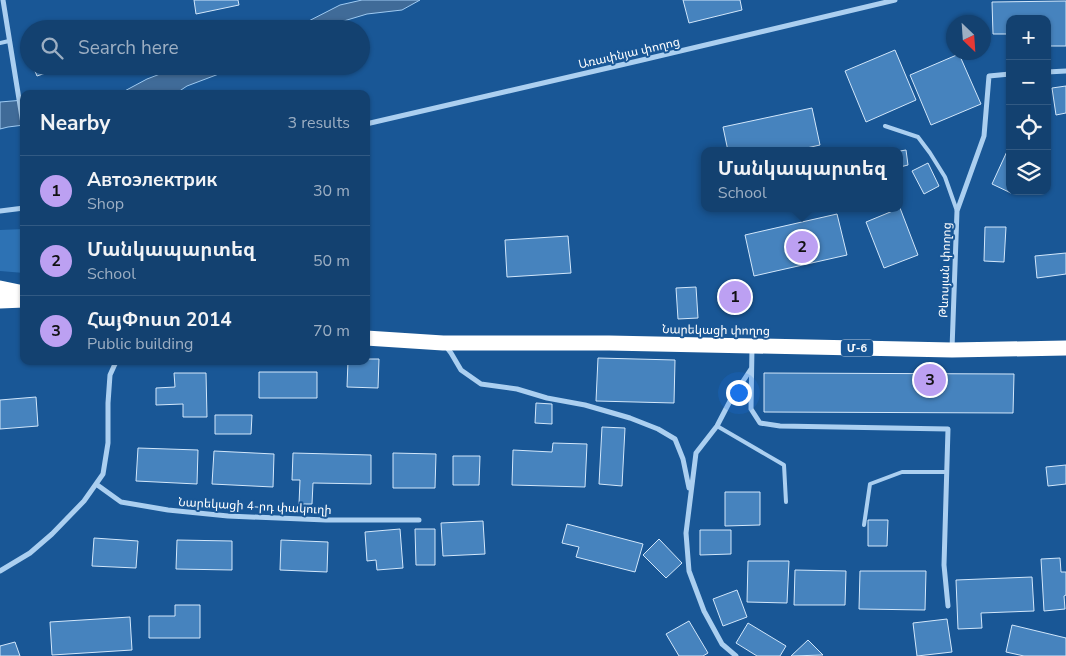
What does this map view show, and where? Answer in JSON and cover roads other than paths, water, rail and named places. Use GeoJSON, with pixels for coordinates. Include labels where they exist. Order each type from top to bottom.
{"type":"FeatureCollection","features":[{"type":"Feature","properties":{"kind":"highway"},"geometry":{"type":"LineString","coordinates":[[0,288],[20,292]]}},
{"type":"Feature","properties":{"kind":"highway"},"geometry":{"type":"LineString","coordinates":[[0,301],[20,300]]}},
{"type":"Feature","properties":{"kind":"highway","name":"Նարեկացի փողոց"},"geometry":{"type":"LineString","coordinates":[[370,338],[443,343],[599,343],[952,350],[1066,348]]}},
{"type":"Feature","properties":{"kind":"street"},"geometry":{"type":"LineString","coordinates":[[3,0],[20,107]]}},
{"type":"Feature","properties":{"kind":"street","name":"Առափնյա փողոց"},"geometry":{"type":"LineString","coordinates":[[370,123],[895,0]]}},
{"type":"Feature","properties":{"kind":"street"},"geometry":{"type":"LineString","coordinates":[[1051,72],[1066,71]]}},
{"type":"Feature","properties":{"kind":"street","name":"Թևոսյան փողոց"},"geometry":{"type":"LineString","coordinates":[[952,350],[957,211],[984,136],[989,76],[1006,74]]}},
{"type":"Feature","properties":{"kind":"street"},"geometry":{"type":"LineString","coordinates":[[0,211],[20,208]]}},
{"type":"Feature","properties":{"kind":"street"},"geometry":{"type":"LineString","coordinates":[[443,343],[461,370],[481,384],[517,389],[547,398],[585,405],[630,418],[658,429],[675,439],[683,459],[690,493]]}},
{"type":"Feature","properties":{"kind":"street"},"geometry":{"type":"LineString","coordinates":[[752,346],[751,409],[760,423],[780,426],[948,429],[944,565],[948,606]]}},
{"type":"Feature","properties":{"kind":"street"},"geometry":{"type":"LineString","coordinates":[[0,572],[30,552],[52,534],[84,501],[103,474],[108,443],[110,375],[115,365]]}},
{"type":"Feature","properties":{"kind":"street"},"geometry":{"type":"LineString","coordinates":[[736,656],[722,644],[704,611],[688,571],[686,533],[696,453],[717,426],[730,401],[752,369]]}},
{"type":"Feature","properties":{"kind":"street","name":"Նարեկացի 4-րդ փակուղի"},"geometry":{"type":"LineString","coordinates":[[96,484],[121,502],[168,510],[228,516],[326,520],[419,520]]}},
{"type":"Feature","properties":{"kind":"lane"},"geometry":{"type":"LineString","coordinates":[[0,43],[9,41]]}},
{"type":"Feature","properties":{"kind":"lane"},"geometry":{"type":"LineString","coordinates":[[885,126],[918,138],[945,177],[957,211]]}},
{"type":"Feature","properties":{"kind":"lane"},"geometry":{"type":"LineString","coordinates":[[717,426],[784,465],[786,502]]}},
{"type":"Feature","properties":{"kind":"lane"},"geometry":{"type":"LineString","coordinates":[[864,525],[870,484],[902,472],[946,472]]}},
{"type":"Feature","properties":{"kind":"place","name":"Մանկապարտեզ"},"geometry":{"type":"Point","coordinates":[802,247]}},
{"type":"Feature","properties":{"kind":"place","name":"Автоэлектрик"},"geometry":{"type":"Point","coordinates":[735,297]}},
{"type":"Feature","properties":{"kind":"place","name":"ՀայՓոստ 2014"},"geometry":{"type":"Point","coordinates":[930,380]}}]}
